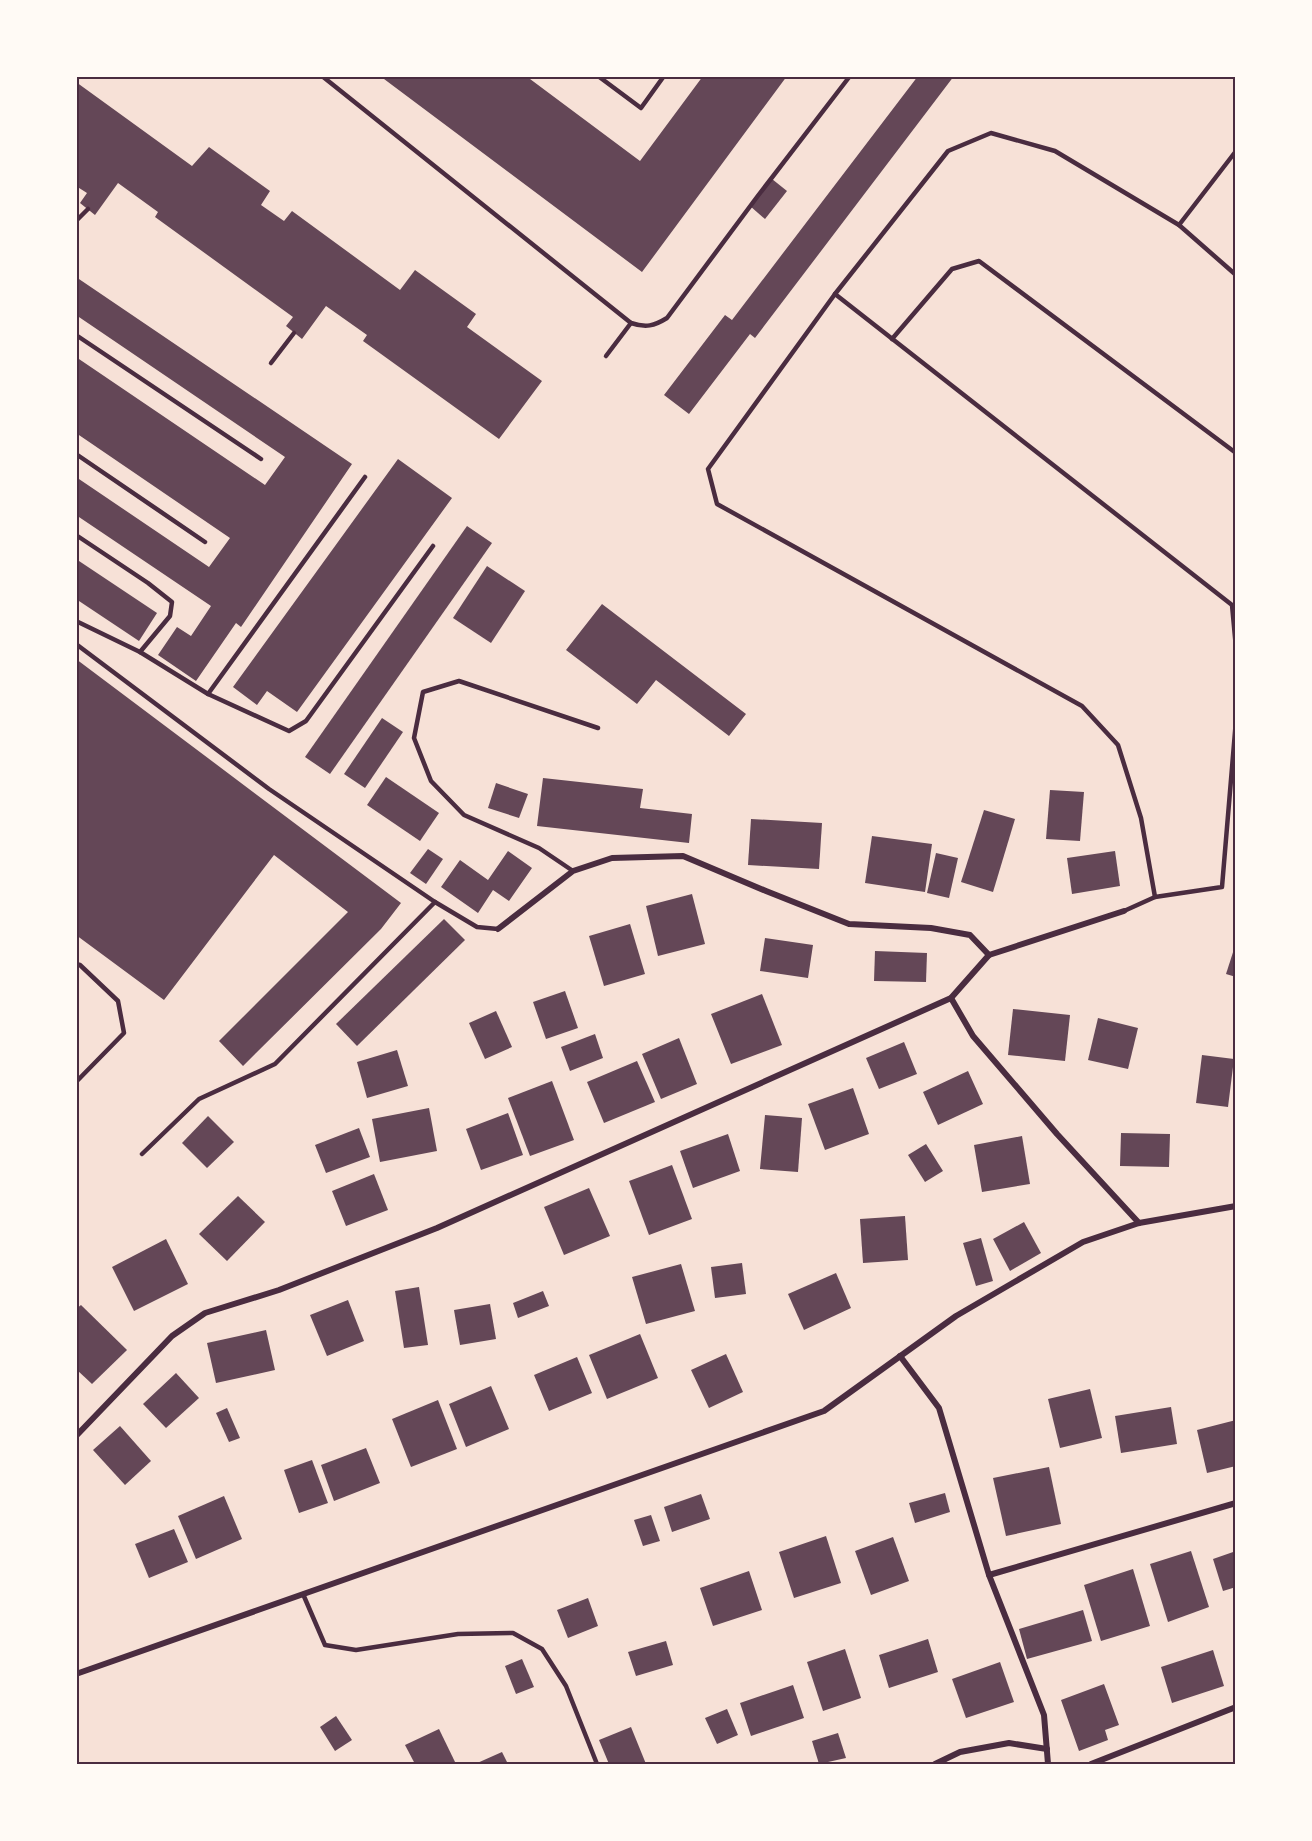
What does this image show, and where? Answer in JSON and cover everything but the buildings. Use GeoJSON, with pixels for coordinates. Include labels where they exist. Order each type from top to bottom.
{"type":"FeatureCollection","features":[{"type":"Feature","properties":{"kind":"street"},"geometry":{"type":"LineString","coordinates":[[498,929],[573,870],[612,858],[683,856],[849,924],[931,928],[970,936],[989,955]]}},
{"type":"Feature","properties":{"kind":"street"},"geometry":{"type":"LineString","coordinates":[[76,1436],[172,1336],[205,1313],[279,1290],[437,1228],[951,998],[989,955],[1124,911]]}},
{"type":"Feature","properties":{"kind":"street"},"geometry":{"type":"LineString","coordinates":[[951,998],[973,1036],[1057,1134],[1139,1223]]}},
{"type":"Feature","properties":{"kind":"street"},"geometry":{"type":"LineString","coordinates":[[76,1674],[824,1411],[956,1316],[1083,1242],[1139,1223],[1236,1206]]}},
{"type":"Feature","properties":{"kind":"street"},"geometry":{"type":"LineString","coordinates":[[900,1356],[939,1408],[989,1575],[1044,1715],[1048,1764]]}},
{"type":"Feature","properties":{"kind":"street"},"geometry":{"type":"LineString","coordinates":[[989,1575],[1236,1503]]}},
{"type":"Feature","properties":{"kind":"street"},"geometry":{"type":"LineString","coordinates":[[1091,1764],[1236,1707]]}},
{"type":"Feature","properties":{"kind":"street"},"geometry":{"type":"LineString","coordinates":[[934,1764],[960,1752],[1009,1743],[1047,1749]]}},
{"type":"Feature","properties":{"kind":"lane"},"geometry":{"type":"LineString","coordinates":[[322,76],[631,323],[643,327],[655,325],[667,318],[850,76]]}},
{"type":"Feature","properties":{"kind":"lane"},"geometry":{"type":"LineString","coordinates":[[598,76],[641,108],[664,76]]}},
{"type":"Feature","properties":{"kind":"lane"},"geometry":{"type":"LineString","coordinates":[[1155,897],[1141,818],[1118,745],[1082,706],[717,504],[708,470],[835,294],[948,151],[991,133],[1054,151],[1179,225],[1236,274]]}},
{"type":"Feature","properties":{"kind":"lane"},"geometry":{"type":"LineString","coordinates":[[1179,225],[1236,151]]}},
{"type":"Feature","properties":{"kind":"lane"},"geometry":{"type":"LineString","coordinates":[[76,222],[88,209]]}},
{"type":"Feature","properties":{"kind":"lane"},"geometry":{"type":"LineString","coordinates":[[892,339],[952,269],[979,261],[1236,453]]}},
{"type":"Feature","properties":{"kind":"lane"},"geometry":{"type":"LineString","coordinates":[[835,294],[1234,604],[1236,648]]}},
{"type":"Feature","properties":{"kind":"lane"},"geometry":{"type":"LineString","coordinates":[[606,356],[631,323]]}},
{"type":"Feature","properties":{"kind":"lane"},"geometry":{"type":"LineString","coordinates":[[271,363],[294,333]]}},
{"type":"Feature","properties":{"kind":"lane"},"geometry":{"type":"LineString","coordinates":[[76,334],[261,459]]}},
{"type":"Feature","properties":{"kind":"lane"},"geometry":{"type":"LineString","coordinates":[[76,454],[205,542]]}},
{"type":"Feature","properties":{"kind":"lane"},"geometry":{"type":"LineString","coordinates":[[208,694],[365,477]]}},
{"type":"Feature","properties":{"kind":"lane"},"geometry":{"type":"LineString","coordinates":[[76,535],[148,583],[172,602],[170,616],[140,652]]}},
{"type":"Feature","properties":{"kind":"lane"},"geometry":{"type":"LineString","coordinates":[[76,621],[140,652],[208,694],[288,731],[306,721],[434,546]]}},
{"type":"Feature","properties":{"kind":"lane"},"geometry":{"type":"LineString","coordinates":[[76,644],[269,789],[435,902],[477,927],[498,929]]}},
{"type":"Feature","properties":{"kind":"lane"},"geometry":{"type":"LineString","coordinates":[[573,870],[539,848],[464,815],[431,781],[414,738],[423,692],[459,681],[598,728]]}},
{"type":"Feature","properties":{"kind":"lane"},"geometry":{"type":"LineString","coordinates":[[1124,911],[1155,897],[1222,887],[1236,720]]}},
{"type":"Feature","properties":{"kind":"lane"},"geometry":{"type":"LineString","coordinates":[[142,1154],[199,1099],[275,1064],[435,902]]}},
{"type":"Feature","properties":{"kind":"lane"},"geometry":{"type":"LineString","coordinates":[[76,964],[80,965],[118,1001],[124,1033],[76,1082]]}},
{"type":"Feature","properties":{"kind":"lane"},"geometry":{"type":"LineString","coordinates":[[303,1594],[325,1645],[357,1650],[458,1634],[513,1633],[542,1649],[566,1686],[597,1764]]}}]}
